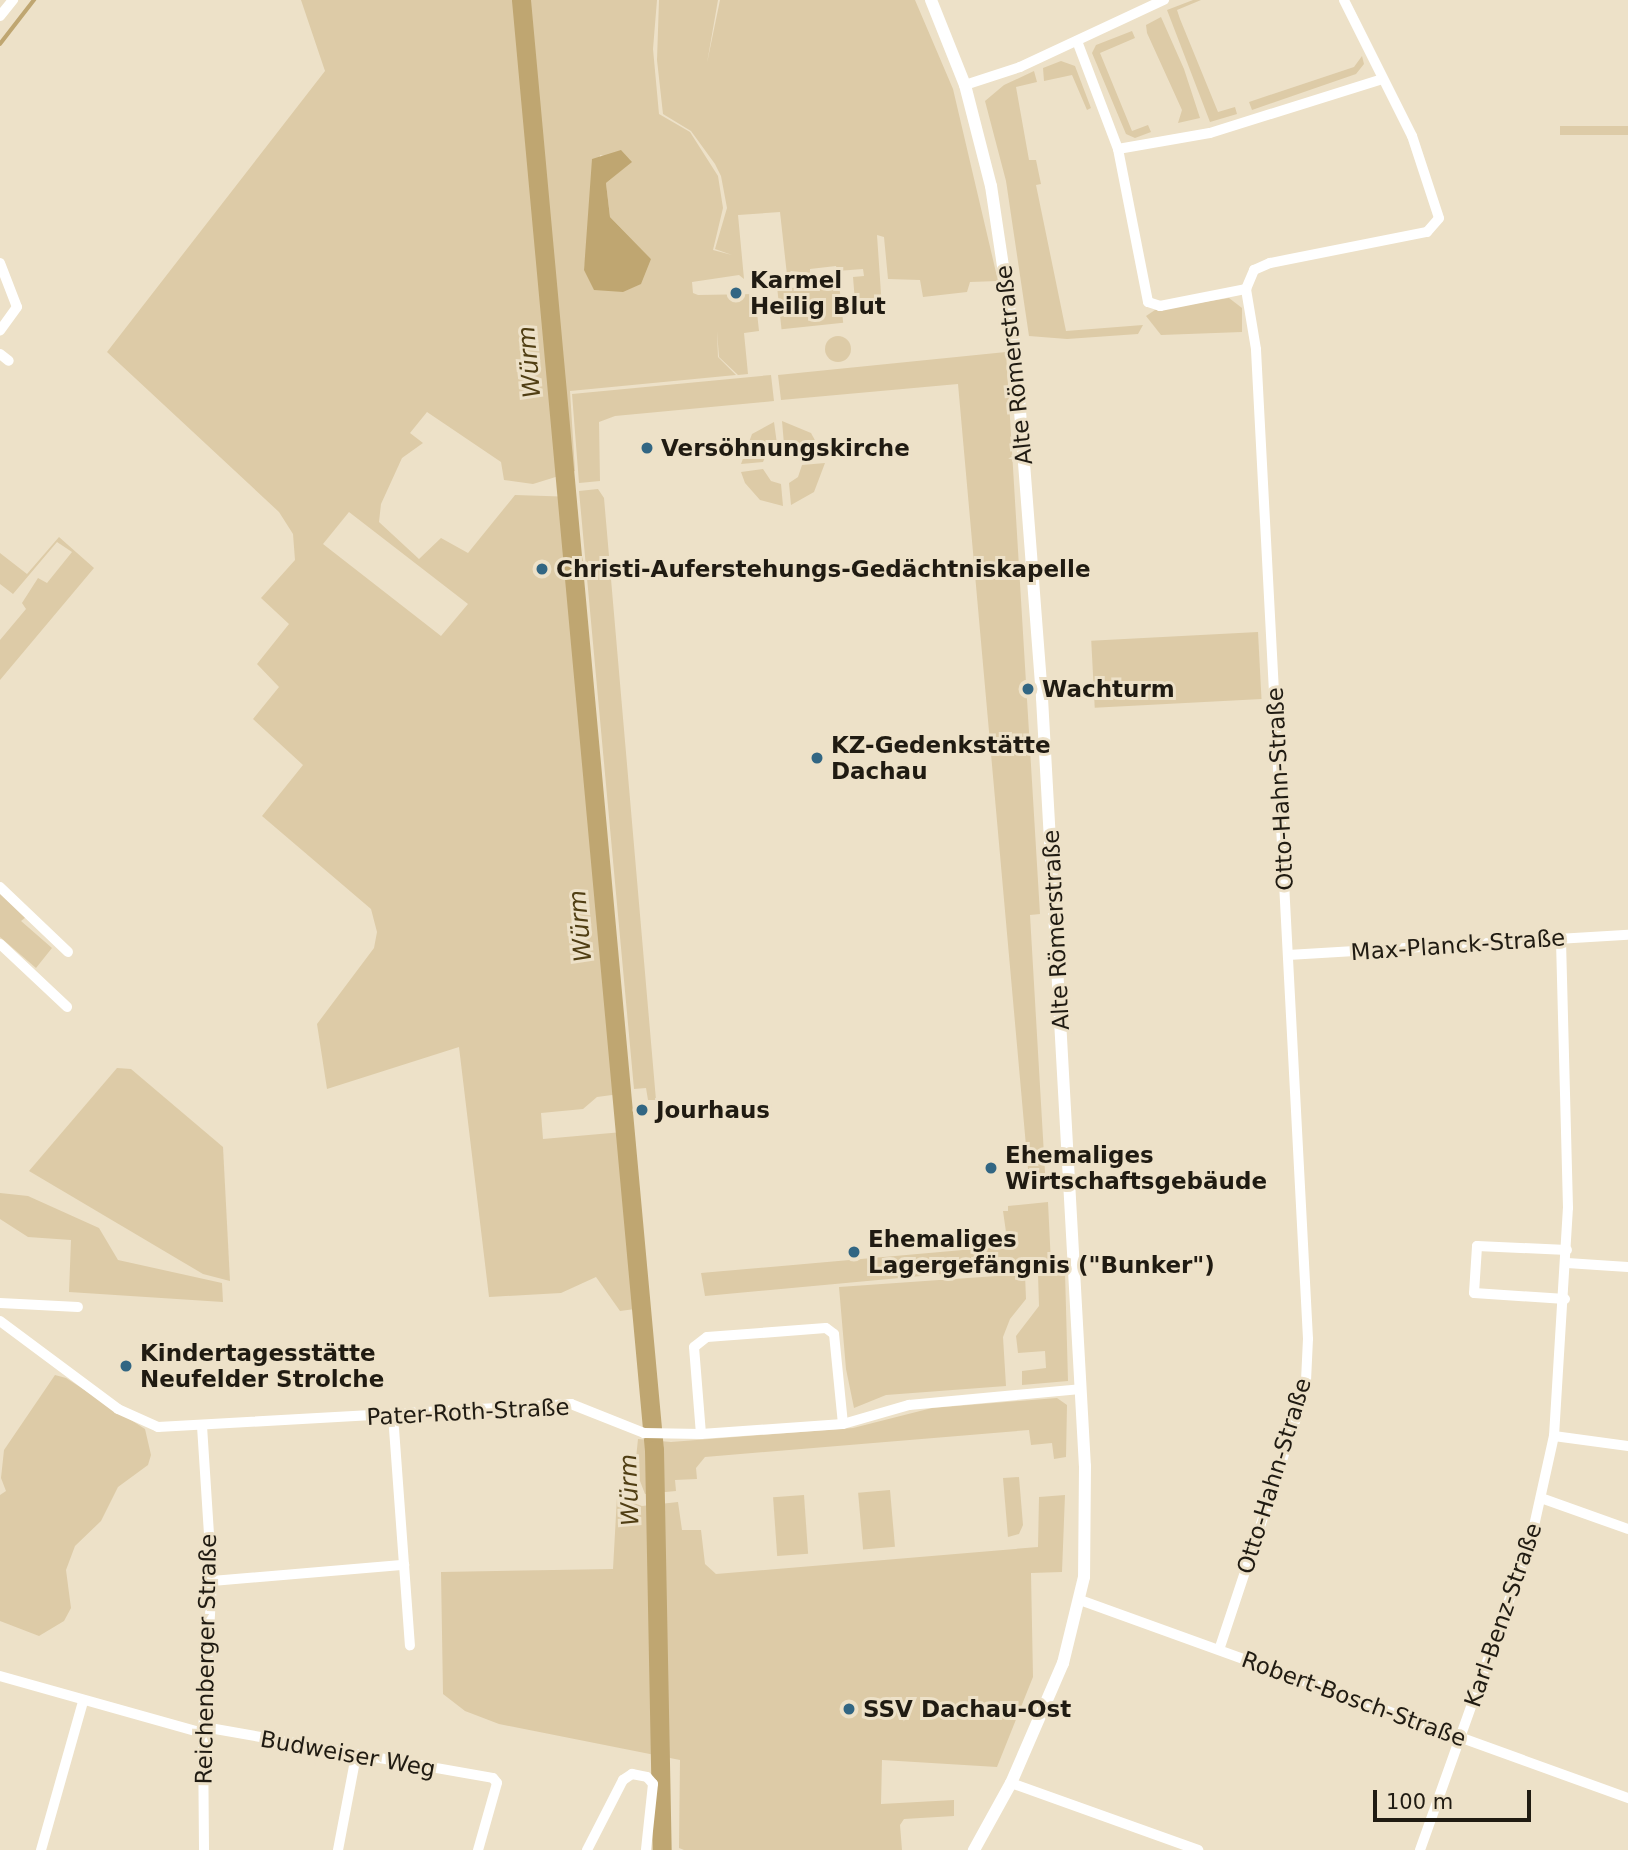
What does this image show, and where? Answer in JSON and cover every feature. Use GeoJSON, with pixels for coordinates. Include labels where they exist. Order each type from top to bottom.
{"type":"FeatureCollection","features":[{"type":"Feature","properties":{"kind":"main road","name":"Alte Römerstraße"},"geometry":{"type":"LineString","coordinates":[[931,0],[965,85],[991,186],[1016,357],[1042,698],[1086,1527],[1080,1600],[1057,1679],[1011,1783],[974,1850]]}},
{"type":"Feature","properties":{"kind":"street"},"geometry":{"type":"LineString","coordinates":[[0,16],[13,0]]}},
{"type":"Feature","properties":{"kind":"street"},"geometry":{"type":"LineString","coordinates":[[965,85],[1077,41],[1164,0]]}},
{"type":"Feature","properties":{"kind":"street"},"geometry":{"type":"LineString","coordinates":[[1077,41],[1118,149],[1149,302],[1160,306],[1246,289],[1254,270],[1270,263],[1427,232],[1435,226],[1439,210],[1420,158],[1343,0]]}},
{"type":"Feature","properties":{"kind":"street"},"geometry":{"type":"LineString","coordinates":[[1118,149],[1221,130],[1382,79]]}},
{"type":"Feature","properties":{"kind":"street"},"geometry":{"type":"LineString","coordinates":[[0,263],[17,307],[0,330]]}},
{"type":"Feature","properties":{"kind":"street","name":"Otto-Hahn-Straße"},"geometry":{"type":"LineString","coordinates":[[1220,1647],[1306,1381],[1302,1162],[1288,956],[1256,349],[1246,289]]}},
{"type":"Feature","properties":{"kind":"street"},"geometry":{"type":"LineString","coordinates":[[0,887],[68,952]]}},
{"type":"Feature","properties":{"kind":"street","name":"Max-Planck-Straße"},"geometry":{"type":"LineString","coordinates":[[1288,956],[1628,935]]}},
{"type":"Feature","properties":{"kind":"street","name":"Karl-Benz-Straße"},"geometry":{"type":"LineString","coordinates":[[1420,1850],[1461,1738],[1541,1499],[1554,1436],[1567,1264],[1569,1118],[1561,938]]}},
{"type":"Feature","properties":{"kind":"street"},"geometry":{"type":"LineString","coordinates":[[0,944],[67,1007]]}},
{"type":"Feature","properties":{"kind":"street"},"geometry":{"type":"LineString","coordinates":[[1565,1299],[1474,1293],[1477,1246],[1567,1250]]}},
{"type":"Feature","properties":{"kind":"street"},"geometry":{"type":"LineString","coordinates":[[1567,1264],[1628,1267]]}},
{"type":"Feature","properties":{"kind":"street"},"geometry":{"type":"LineString","coordinates":[[0,1303],[78,1307]]}},
{"type":"Feature","properties":{"kind":"street","name":"Pater-Roth-Straße"},"geometry":{"type":"LineString","coordinates":[[3,1321],[51,1361],[134,1419],[158,1427],[571,1404],[644,1433],[701,1434],[843,1424],[909,1405],[1080,1388]]}},
{"type":"Feature","properties":{"kind":"street"},"geometry":{"type":"LineString","coordinates":[[701,1434],[694,1347],[707,1337],[826,1328],[834,1334],[843,1424]]}},
{"type":"Feature","properties":{"kind":"street"},"geometry":{"type":"LineString","coordinates":[[393,1415],[410,1645]]}},
{"type":"Feature","properties":{"kind":"street","name":"Reichenberger Straße"},"geometry":{"type":"LineString","coordinates":[[202,1426],[212,1581],[203,1730],[204,1850]]}},
{"type":"Feature","properties":{"kind":"street"},"geometry":{"type":"LineString","coordinates":[[1554,1436],[1628,1446]]}},
{"type":"Feature","properties":{"kind":"street","name":"Karl-Benz-Straße"},"geometry":{"type":"LineString","coordinates":[[1541,1499],[1628,1529]]}},
{"type":"Feature","properties":{"kind":"street"},"geometry":{"type":"LineString","coordinates":[[212,1581],[404,1565]]}},
{"type":"Feature","properties":{"kind":"street","name":"Robert-Bosch-Straße"},"geometry":{"type":"LineString","coordinates":[[1080,1600],[1220,1647],[1628,1798]]}},
{"type":"Feature","properties":{"kind":"street","name":"Budweiser Weg"},"geometry":{"type":"LineString","coordinates":[[0,1676],[82,1702],[203,1730],[493,1777],[497,1783],[478,1850]]}},
{"type":"Feature","properties":{"kind":"street"},"geometry":{"type":"LineString","coordinates":[[41,1850],[82,1702]]}},
{"type":"Feature","properties":{"kind":"street"},"geometry":{"type":"LineString","coordinates":[[338,1850],[356,1756]]}},
{"type":"Feature","properties":{"kind":"street"},"geometry":{"type":"LineString","coordinates":[[587,1850],[623,1780],[632,1774],[648,1777],[653,1784],[646,1850]]}},
{"type":"Feature","properties":{"kind":"street"},"geometry":{"type":"LineString","coordinates":[[1011,1783],[1198,1850]]}},
{"type":"Feature","properties":{"kind":"shaded area"},"geometry":{"type":"Polygon","coordinates":[[[301,0],[657,0],[653,49],[659,114],[690,132],[718,176],[723,208],[713,250],[732,255],[715,249],[727,208],[721,176],[691,131],[663,114],[657,60],[659,0],[718,0],[707,63],[720,0],[915,0],[953,89],[998,281],[970,282],[967,292],[923,297],[920,280],[888,279],[884,237],[877,235],[882,308],[879,313],[856,314],[853,277],[864,276],[863,269],[837,271],[836,266],[810,269],[810,273],[791,271],[787,275],[780,212],[738,215],[744,279],[739,275],[692,282],[693,293],[698,295],[755,294],[759,331],[744,333],[748,374],[738,375],[719,357],[717,331],[718,357],[736,375],[570,391],[575,471],[533,484],[504,480],[501,462],[427,412],[410,433],[423,443],[402,458],[381,504],[379,522],[419,559],[441,538],[468,553],[515,495],[576,497],[627,1093],[597,1097],[583,1109],[541,1113],[543,1139],[634,1131],[650,1307],[620,1311],[596,1277],[561,1293],[489,1297],[459,1047],[327,1089],[317,1024],[374,948],[377,932],[371,909],[262,816],[303,765],[253,719],[279,687],[257,664],[289,624],[261,598],[295,560],[293,534],[279,512],[107,352],[325,71],[301,0]],[[600,155],[584,270],[651,259],[610,217],[606,183],[631,162],[600,155]],[[349,512],[323,544],[441,636],[468,604],[349,512]]]}},
{"type":"Feature","properties":{"kind":"shaded area"},"geometry":{"type":"Polygon","coordinates":[[[1193,0],[1201,0],[1177,10],[1180,19],[1218,112],[1235,107],[1237,114],[1210,122],[1167,10],[1193,0]]]}},
{"type":"Feature","properties":{"kind":"shaded area"},"geometry":{"type":"Polygon","coordinates":[[[1161,17],[1184,69],[1200,118],[1178,123],[1182,110],[1147,33],[1146,25],[1161,17]]]}},
{"type":"Feature","properties":{"kind":"shaded area"},"geometry":{"type":"Polygon","coordinates":[[[1132,31],[1135,38],[1100,53],[1132,131],[1148,125],[1151,132],[1135,138],[1126,134],[1092,53],[1096,45],[1132,31]]]}},
{"type":"Feature","properties":{"kind":"shaded area"},"geometry":{"type":"Polygon","coordinates":[[[1362,56],[1364,64],[1356,74],[1252,110],[1249,102],[1354,67],[1362,56]]]}},
{"type":"Feature","properties":{"kind":"shaded area"},"geometry":{"type":"Polygon","coordinates":[[[1061,61],[1075,66],[1091,108],[1087,110],[1072,75],[1044,81],[1043,68],[1061,61]]]}},
{"type":"Feature","properties":{"kind":"shaded area"},"geometry":{"type":"Polygon","coordinates":[[[1034,71],[1037,82],[1016,87],[1029,160],[1036,160],[1041,184],[1036,185],[1066,331],[1143,325],[1138,334],[1067,339],[1029,336],[1006,181],[985,101],[1004,85],[1034,71]]]}},
{"type":"Feature","properties":{"kind":"shaded area"},"geometry":{"type":"Polygon","coordinates":[[[1560,126],[1628,126],[1628,135],[1560,135],[1560,126]]]}},
{"type":"Feature","properties":{"kind":"shaded area"},"geometry":{"type":"Polygon","coordinates":[[[621,150],[632,162],[606,183],[610,217],[651,259],[641,284],[623,292],[594,290],[584,270],[592,159],[621,150]]]}},
{"type":"Feature","properties":{"kind":"shaded area"},"geometry":{"type":"Polygon","coordinates":[[[839,283],[843,323],[782,329],[777,289],[839,283]]]}},
{"type":"Feature","properties":{"kind":"shaded area"},"geometry":{"type":"Polygon","coordinates":[[[1229,298],[1242,308],[1242,332],[1161,335],[1146,316],[1155,310],[1229,298]]]}},
{"type":"Feature","properties":{"kind":"shaded area"},"geometry":{"type":"Polygon","coordinates":[[[838,336],[847,340],[851,349],[847,358],[838,362],[829,358],[825,349],[829,340],[838,336]]]}},
{"type":"Feature","properties":{"kind":"shaded area"},"geometry":{"type":"Polygon","coordinates":[[[1006,352],[1040,914],[1030,915],[1046,1189],[1030,1191],[958,384],[781,400],[778,375],[1006,352]]]}},
{"type":"Feature","properties":{"kind":"shaded area"},"geometry":{"type":"Polygon","coordinates":[[[771,375],[774,401],[615,416],[599,422],[600,481],[579,483],[572,394],[771,375]]]}},
{"type":"Feature","properties":{"kind":"shaded area"},"geometry":{"type":"Polygon","coordinates":[[[782,421],[811,433],[823,455],[801,458],[784,444],[782,421]]]}},
{"type":"Feature","properties":{"kind":"shaded area"},"geometry":{"type":"Polygon","coordinates":[[[774,422],[777,444],[768,450],[763,462],[741,464],[752,434],[774,422]]]}},
{"type":"Feature","properties":{"kind":"shaded area"},"geometry":{"type":"Polygon","coordinates":[[[825,463],[814,492],[791,505],[789,483],[798,477],[802,465],[825,463]]]}},
{"type":"Feature","properties":{"kind":"shaded area"},"geometry":{"type":"Polygon","coordinates":[[[763,469],[771,481],[781,484],[783,506],[760,500],[745,483],[741,472],[763,469]]]}},
{"type":"Feature","properties":{"kind":"shaded area"},"geometry":{"type":"Polygon","coordinates":[[[598,489],[604,498],[656,1100],[648,1100],[646,1088],[634,1089],[579,491],[598,489]]]}},
{"type":"Feature","properties":{"kind":"shaded area"},"geometry":{"type":"Polygon","coordinates":[[[59,537],[94,568],[0,680],[0,640],[26,609],[22,603],[38,578],[47,583],[72,552],[57,542],[13,594],[0,584],[0,553],[27,574],[59,537]]]}},
{"type":"Feature","properties":{"kind":"shaded area"},"geometry":{"type":"Polygon","coordinates":[[[1258,632],[1262,699],[1095,708],[1091,641],[1258,632]]]}},
{"type":"Feature","properties":{"kind":"shaded area"},"geometry":{"type":"Polygon","coordinates":[[[0,892],[26,917],[21,921],[52,948],[36,968],[0,937],[0,892]]]}},
{"type":"Feature","properties":{"kind":"shaded area"},"geometry":{"type":"Polygon","coordinates":[[[117,1068],[131,1069],[223,1147],[230,1281],[203,1274],[29,1171],[117,1068]]]}},
{"type":"Feature","properties":{"kind":"shaded area"},"geometry":{"type":"Polygon","coordinates":[[[0,1193],[28,1196],[99,1228],[118,1260],[222,1283],[223,1302],[69,1292],[71,1240],[28,1237],[0,1219],[0,1193]]]}},
{"type":"Feature","properties":{"kind":"shaded area"},"geometry":{"type":"Polygon","coordinates":[[[1048,1202],[1051,1264],[705,1296],[701,1273],[1008,1246],[1003,1211],[1008,1211],[1008,1206],[1048,1202]]]}},
{"type":"Feature","properties":{"kind":"shaded area"},"geometry":{"type":"Polygon","coordinates":[[[1065,1272],[1068,1381],[1022,1385],[1022,1371],[1046,1368],[1045,1351],[1018,1353],[1016,1336],[1039,1306],[1038,1274],[1065,1272]]]}},
{"type":"Feature","properties":{"kind":"shaded area"},"geometry":{"type":"Polygon","coordinates":[[[1025,1274],[1026,1299],[1010,1319],[1003,1337],[1006,1386],[886,1395],[854,1408],[846,1369],[839,1287],[1025,1274]]]}},
{"type":"Feature","properties":{"kind":"shaded area"},"geometry":{"type":"Polygon","coordinates":[[[55,1375],[66,1378],[145,1429],[151,1455],[148,1465],[118,1487],[101,1521],[75,1546],[66,1570],[71,1608],[64,1621],[39,1636],[0,1621],[0,1495],[6,1491],[1,1478],[4,1450],[55,1375]]]}},
{"type":"Feature","properties":{"kind":"shaded area"},"geometry":{"type":"Polygon","coordinates":[[[1057,1398],[1067,1405],[1066,1457],[1054,1459],[1052,1443],[1031,1445],[1029,1430],[705,1457],[696,1468],[697,1479],[675,1480],[676,1491],[645,1494],[635,1468],[638,1439],[671,1442],[853,1428],[932,1408],[1057,1398]]]}},
{"type":"Feature","properties":{"kind":"shaded area"},"geometry":{"type":"Polygon","coordinates":[[[1019,1477],[1023,1525],[1019,1534],[1008,1537],[1003,1478],[1019,1477]]]}},
{"type":"Feature","properties":{"kind":"shaded area"},"geometry":{"type":"Polygon","coordinates":[[[890,1490],[895,1547],[863,1550],[858,1493],[890,1490]]]}},
{"type":"Feature","properties":{"kind":"shaded area"},"geometry":{"type":"Polygon","coordinates":[[[804,1495],[808,1554],[777,1556],[773,1497],[804,1495]]]}},
{"type":"Feature","properties":{"kind":"shaded area","name":"SSV Dachau-Ost"},"geometry":{"type":"Polygon","coordinates":[[[1065,1495],[1062,1572],[1031,1573],[1033,1677],[997,1767],[882,1760],[881,1804],[954,1800],[954,1816],[904,1819],[900,1825],[902,1850],[684,1850],[679,1848],[680,1760],[499,1724],[465,1711],[443,1694],[441,1572],[613,1569],[617,1497],[642,1506],[678,1502],[682,1530],[701,1530],[705,1564],[716,1574],[1038,1547],[1039,1497],[1065,1495]]]}},
{"type":"Feature","properties":{"kind":"waterway"},"geometry":{"type":"LineString","coordinates":[[0,44],[34,0]]}},
{"type":"Feature","properties":{"kind":"waterway","name":"Würm"},"geometry":{"type":"LineString","coordinates":[[521,0],[654,1450],[662,1850]]}},
{"type":"Feature","properties":{"kind":"place","name":"Karmel Heilig Blut"},"geometry":{"type":"Point","coordinates":[736,293]}},
{"type":"Feature","properties":{"kind":"place","name":"Versöhnungskirche"},"geometry":{"type":"Point","coordinates":[647,448]}},
{"type":"Feature","properties":{"kind":"place","name":"Christi-Auferstehungs-Gedächtniskapelle"},"geometry":{"type":"Point","coordinates":[542,569]}},
{"type":"Feature","properties":{"kind":"place","name":"Wachturm"},"geometry":{"type":"Point","coordinates":[1028,689]}},
{"type":"Feature","properties":{"kind":"place","name":"KZ-Gedenkstätte Dachau"},"geometry":{"type":"Point","coordinates":[817,758]}},
{"type":"Feature","properties":{"kind":"place","name":"Jourhaus"},"geometry":{"type":"Point","coordinates":[642,1110]}},
{"type":"Feature","properties":{"kind":"place","name":"Ehemaliges Wirtschaftsgebäude"},"geometry":{"type":"Point","coordinates":[991,1168]}},
{"type":"Feature","properties":{"kind":"place","name":"Ehemaliges Lagergefängnis (\"Bunker\")"},"geometry":{"type":"Point","coordinates":[854,1252]}},
{"type":"Feature","properties":{"kind":"place","name":"Kindertagesstätte Neufelder Strolche"},"geometry":{"type":"Point","coordinates":[126,1366]}},
{"type":"Feature","properties":{"kind":"place","name":"SSV Dachau-Ost"},"geometry":{"type":"Point","coordinates":[849,1709]}}]}
